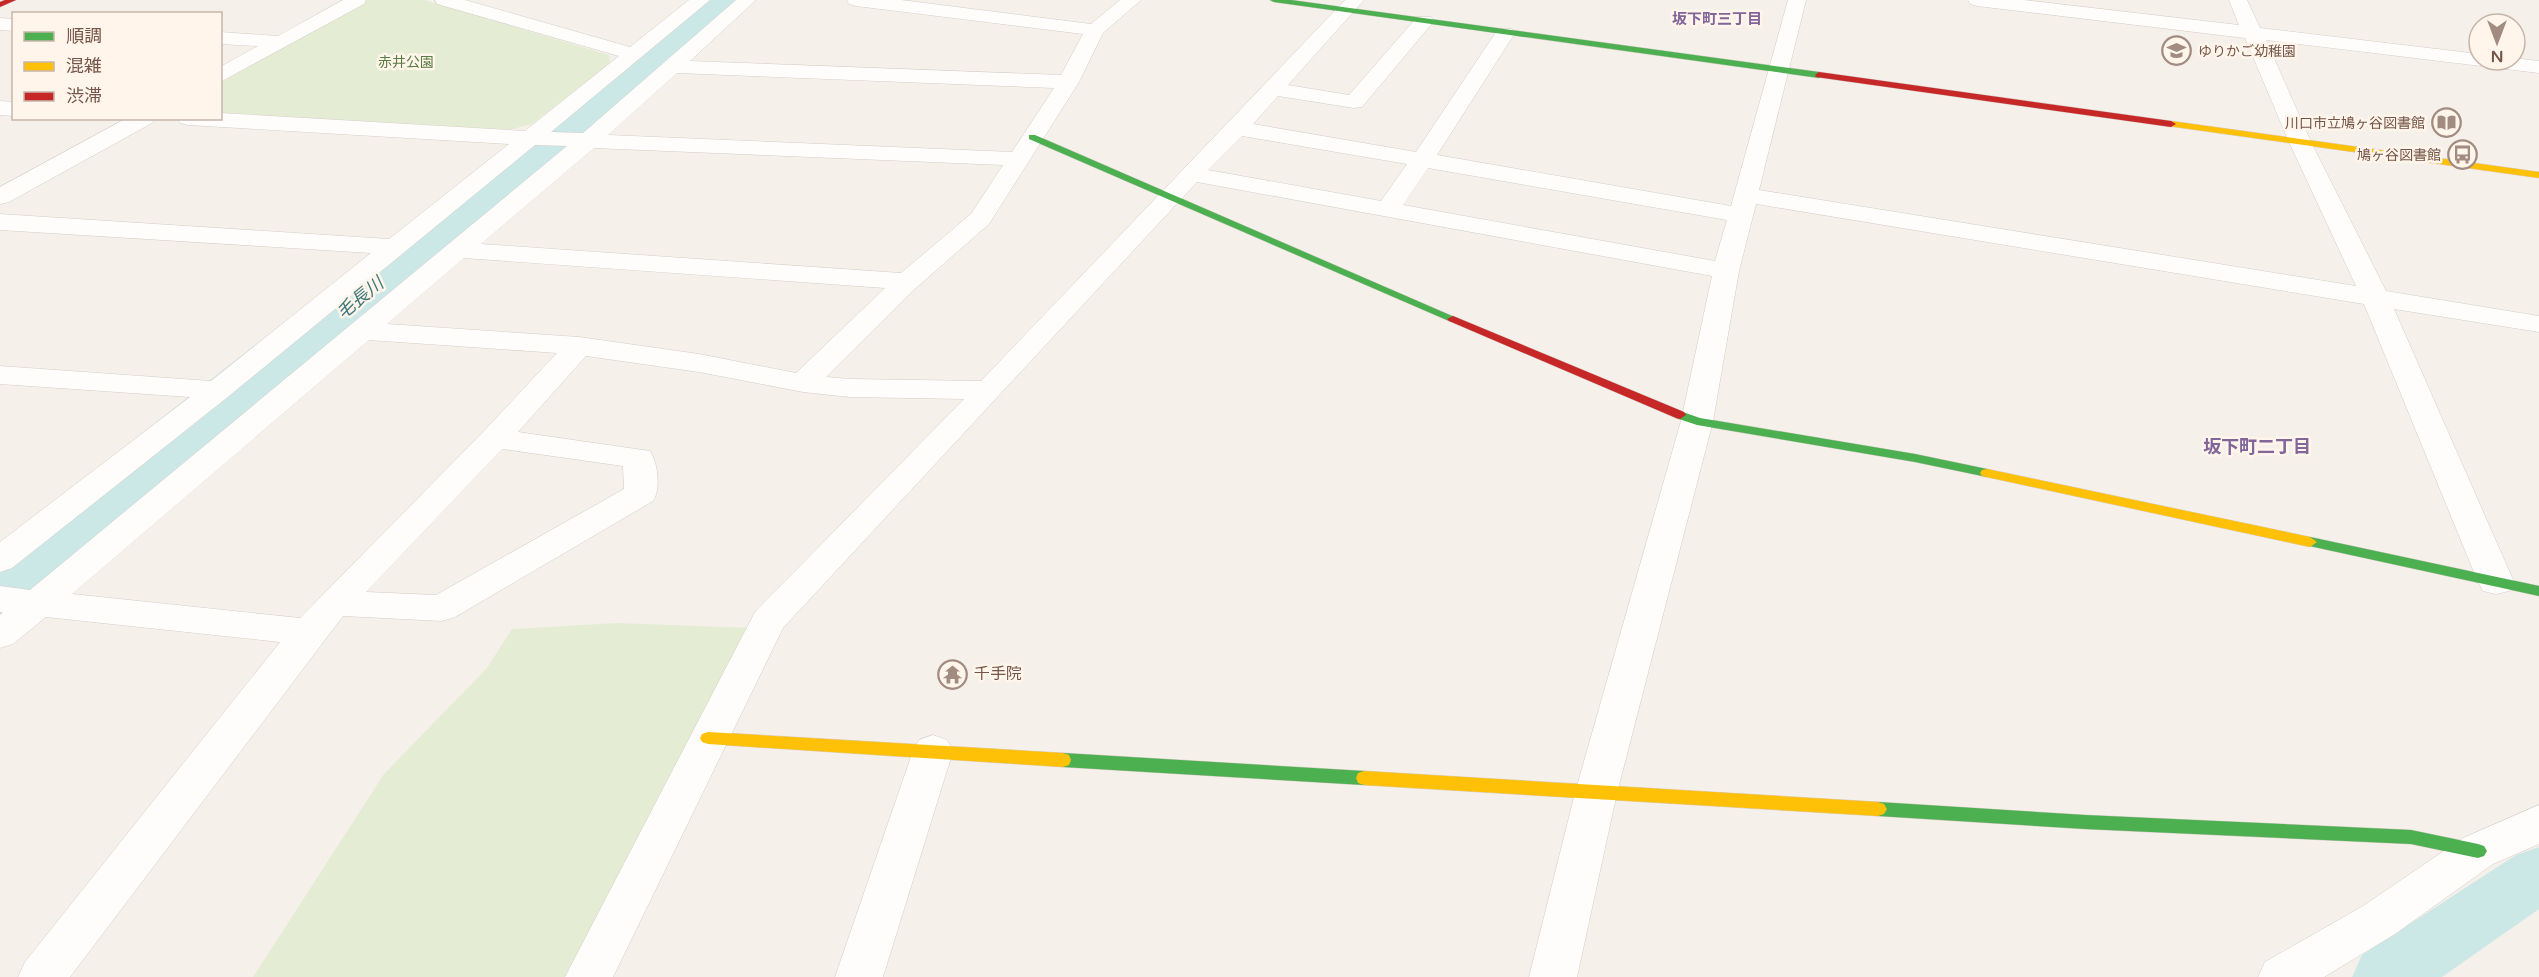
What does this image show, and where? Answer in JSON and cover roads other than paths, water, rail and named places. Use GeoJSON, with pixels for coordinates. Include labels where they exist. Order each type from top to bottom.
{"type":"FeatureCollection","features":[{"type":"Feature","properties":{"kind":"street"},"geometry":{"type":"LineString","coordinates":[[0,5],[12,0]]}},
{"type":"Feature","properties":{"kind":"street"},"geometry":{"type":"LineString","coordinates":[[222,75],[357,0]]}},
{"type":"Feature","properties":{"kind":"street"},"geometry":{"type":"LineString","coordinates":[[444,0],[633,54]]}},
{"type":"Feature","properties":{"kind":"street"},"geometry":{"type":"LineString","coordinates":[[0,561],[218,390],[701,0]]}},
{"type":"Feature","properties":{"kind":"street"},"geometry":{"type":"LineString","coordinates":[[0,635],[590,140],[747,0]]}},
{"type":"Feature","properties":{"kind":"street"},"geometry":{"type":"LineString","coordinates":[[856,0],[1095,30]]}},
{"type":"Feature","properties":{"kind":"street"},"geometry":{"type":"LineString","coordinates":[[803,382],[907,281],[980,219],[1068,82],[1095,30],[1132,0]]}},
{"type":"Feature","properties":{"kind":"street"},"geometry":{"type":"LineString","coordinates":[[1274,0],[1350,5],[1424,21],[1505,33],[2539,175]]}},
{"type":"Feature","properties":{"kind":"street"},"geometry":{"type":"LineString","coordinates":[[1553,977],[1596,792],[1697,421],[1726,271],[1797,0]]}},
{"type":"Feature","properties":{"kind":"street"},"geometry":{"type":"LineString","coordinates":[[1977,0],[2467,58]]}},
{"type":"Feature","properties":{"kind":"street"},"geometry":{"type":"LineString","coordinates":[[2238,0],[2300,142],[2374,297],[2496,582]]}},
{"type":"Feature","properties":{"kind":"street"},"geometry":{"type":"LineString","coordinates":[[589,977],[768,621],[989,390],[1168,197],[1237,128],[1350,5]]}},
{"type":"Feature","properties":{"kind":"street"},"geometry":{"type":"LineString","coordinates":[[1272,89],[1354,102],[1424,21]]}},
{"type":"Feature","properties":{"kind":"street"},"geometry":{"type":"LineString","coordinates":[[1388,209],[1505,33]]}},
{"type":"Feature","properties":{"kind":"street"},"geometry":{"type":"LineString","coordinates":[[222,38],[282,42]]}},
{"type":"Feature","properties":{"kind":"street"},"geometry":{"type":"LineString","coordinates":[[673,67],[1068,82]]}},
{"type":"Feature","properties":{"kind":"street"},"geometry":{"type":"LineString","coordinates":[[0,196],[140,120]]}},
{"type":"Feature","properties":{"kind":"street"},"geometry":{"type":"LineString","coordinates":[[222,120],[529,138],[1017,159]]}},
{"type":"Feature","properties":{"kind":"street"},"geometry":{"type":"LineString","coordinates":[[1237,128],[1423,159],[2374,297],[2539,324]]}},
{"type":"Feature","properties":{"kind":"street"},"geometry":{"type":"LineString","coordinates":[[1032,136],[1168,197],[1659,408],[1697,421],[1915,458],[2539,591]]}},
{"type":"Feature","properties":{"kind":"street"},"geometry":{"type":"LineString","coordinates":[[1192,174],[1726,271]]}},
{"type":"Feature","properties":{"kind":"street"},"geometry":{"type":"LineString","coordinates":[[0,222],[396,247]]}},
{"type":"Feature","properties":{"kind":"street"},"geometry":{"type":"LineString","coordinates":[[458,250],[907,281]]}},
{"type":"Feature","properties":{"kind":"street"},"geometry":{"type":"LineString","coordinates":[[362,331],[579,346],[699,363],[803,382],[874,389],[989,390]]}},
{"type":"Feature","properties":{"kind":"street"},"geometry":{"type":"LineString","coordinates":[[42,977],[309,632],[334,603],[495,438],[579,346]]}},
{"type":"Feature","properties":{"kind":"street"},"geometry":{"type":"LineString","coordinates":[[0,375],[218,390]]}},
{"type":"Feature","properties":{"kind":"street"},"geometry":{"type":"LineString","coordinates":[[334,603],[442,608],[641,494],[639,458],[495,438]]}},
{"type":"Feature","properties":{"kind":"street"},"geometry":{"type":"LineString","coordinates":[[0,599],[309,632]]}},
{"type":"Feature","properties":{"kind":"street"},"geometry":{"type":"LineString","coordinates":[[708,738],[2085,822],[2411,837],[2478,851]]}},
{"type":"Feature","properties":{"kind":"street"},"geometry":{"type":"LineString","coordinates":[[859,977],[933,751]]}},
{"type":"Feature","properties":{"kind":"street"},"geometry":{"type":"LineString","coordinates":[[2282,977],[2379,920],[2478,851],[2539,822]]}},
{"type":"Feature","properties":{"kind":"waterway","name":"毛長川"},"geometry":{"type":"LineString","coordinates":[[0,603],[73,541],[157,462],[728,0]]}},
{"type":"Feature","properties":{"kind":"waterway"},"geometry":{"type":"LineString","coordinates":[[2386,977],[2539,874]]}},
{"type":"Feature","properties":{"kind":"place","name":"ゆりかご幼稚園"},"geometry":{"type":"Point","coordinates":[2177,51]}},
{"type":"Feature","properties":{"kind":"place","name":"川口市立鳩ヶ谷図書館"},"geometry":{"type":"Point","coordinates":[2446,123]}},
{"type":"Feature","properties":{"kind":"place","name":"鳩ヶ谷図書館"},"geometry":{"type":"Point","coordinates":[2462,155]}},
{"type":"Feature","properties":{"kind":"place","name":"千手院"},"geometry":{"type":"Point","coordinates":[953,674]}},
{"type":"Feature","properties":{"kind":"district","name":"坂下町三丁目"},"geometry":{"type":"Point","coordinates":[1717,19]}},
{"type":"Feature","properties":{"kind":"district","name":"坂下町二丁目"},"geometry":{"type":"Point","coordinates":[2257,447]}},
{"type":"Feature","properties":{"kind":"park label","name":"赤井公園"},"geometry":{"type":"Point","coordinates":[406,62]}}]}
